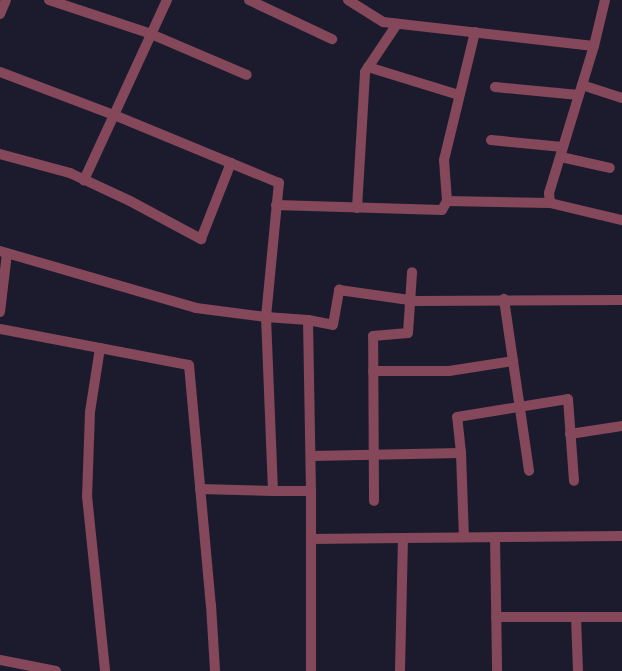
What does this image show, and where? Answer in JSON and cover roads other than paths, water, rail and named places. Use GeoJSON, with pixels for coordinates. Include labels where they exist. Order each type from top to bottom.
{"type":"FeatureCollection","features":[{"type":"Feature","properties":{"kind":"street"},"geometry":{"type":"LineString","coordinates":[[0,14],[6,0]]}},
{"type":"Feature","properties":{"kind":"street"},"geometry":{"type":"LineString","coordinates":[[49,0],[151,34],[247,75]]}},
{"type":"Feature","properties":{"kind":"street"},"geometry":{"type":"LineString","coordinates":[[84,180],[167,0]]}},
{"type":"Feature","properties":{"kind":"street"},"geometry":{"type":"LineString","coordinates":[[249,0],[332,39]]}},
{"type":"Feature","properties":{"kind":"street"},"geometry":{"type":"LineString","coordinates":[[348,0],[383,22],[594,46]]}},
{"type":"Feature","properties":{"kind":"street"},"geometry":{"type":"LineString","coordinates":[[550,203],[549,192],[594,46],[605,0]]}},
{"type":"Feature","properties":{"kind":"street"},"geometry":{"type":"LineString","coordinates":[[357,208],[365,72],[397,24]]}},
{"type":"Feature","properties":{"kind":"street"},"geometry":{"type":"LineString","coordinates":[[276,205],[442,210],[447,201],[444,160],[475,32]]}},
{"type":"Feature","properties":{"kind":"street"},"geometry":{"type":"LineString","coordinates":[[368,67],[459,94]]}},
{"type":"Feature","properties":{"kind":"street"},"geometry":{"type":"LineString","coordinates":[[0,72],[114,115],[278,183],[266,317],[273,491]]}},
{"type":"Feature","properties":{"kind":"street"},"geometry":{"type":"LineString","coordinates":[[582,85],[622,98]]}},
{"type":"Feature","properties":{"kind":"street"},"geometry":{"type":"LineString","coordinates":[[495,87],[579,95]]}},
{"type":"Feature","properties":{"kind":"street"},"geometry":{"type":"LineString","coordinates":[[491,140],[562,152],[610,168]]}},
{"type":"Feature","properties":{"kind":"street"},"geometry":{"type":"LineString","coordinates":[[0,154],[70,173],[201,239],[231,163]]}},
{"type":"Feature","properties":{"kind":"street"},"geometry":{"type":"LineString","coordinates":[[447,201],[550,203],[622,220]]}},
{"type":"Feature","properties":{"kind":"street"},"geometry":{"type":"LineString","coordinates":[[0,312],[3,252],[196,308],[266,317],[308,320],[333,326],[339,290],[410,300],[622,300]]}},
{"type":"Feature","properties":{"kind":"street"},"geometry":{"type":"LineString","coordinates":[[374,501],[373,336],[408,334],[412,272]]}},
{"type":"Feature","properties":{"kind":"street"},"geometry":{"type":"LineString","coordinates":[[504,299],[529,471]]}},
{"type":"Feature","properties":{"kind":"street"},"geometry":{"type":"LineString","coordinates":[[308,320],[311,456],[311,671]]}},
{"type":"Feature","properties":{"kind":"street"},"geometry":{"type":"LineString","coordinates":[[0,329],[189,365],[211,605],[215,671]]}},
{"type":"Feature","properties":{"kind":"street"},"geometry":{"type":"LineString","coordinates":[[100,348],[90,412],[87,496],[105,671]]}},
{"type":"Feature","properties":{"kind":"street"},"geometry":{"type":"LineString","coordinates":[[373,371],[449,371],[513,361]]}},
{"type":"Feature","properties":{"kind":"street"},"geometry":{"type":"LineString","coordinates":[[464,536],[461,453],[457,417],[568,399],[574,481]]}},
{"type":"Feature","properties":{"kind":"street"},"geometry":{"type":"LineString","coordinates":[[570,434],[622,426]]}},
{"type":"Feature","properties":{"kind":"street"},"geometry":{"type":"LineString","coordinates":[[311,456],[461,453]]}},
{"type":"Feature","properties":{"kind":"street"},"geometry":{"type":"LineString","coordinates":[[200,489],[311,491]]}},
{"type":"Feature","properties":{"kind":"street"},"geometry":{"type":"LineString","coordinates":[[311,539],[464,536],[622,536]]}},
{"type":"Feature","properties":{"kind":"street"},"geometry":{"type":"LineString","coordinates":[[495,536],[497,671]]}},
{"type":"Feature","properties":{"kind":"street"},"geometry":{"type":"LineString","coordinates":[[400,671],[403,538]]}},
{"type":"Feature","properties":{"kind":"street"},"geometry":{"type":"LineString","coordinates":[[496,617],[622,617]]}},
{"type":"Feature","properties":{"kind":"street"},"geometry":{"type":"LineString","coordinates":[[576,617],[578,671]]}},
{"type":"Feature","properties":{"kind":"street"},"geometry":{"type":"LineString","coordinates":[[0,660],[56,671]]}}]}
